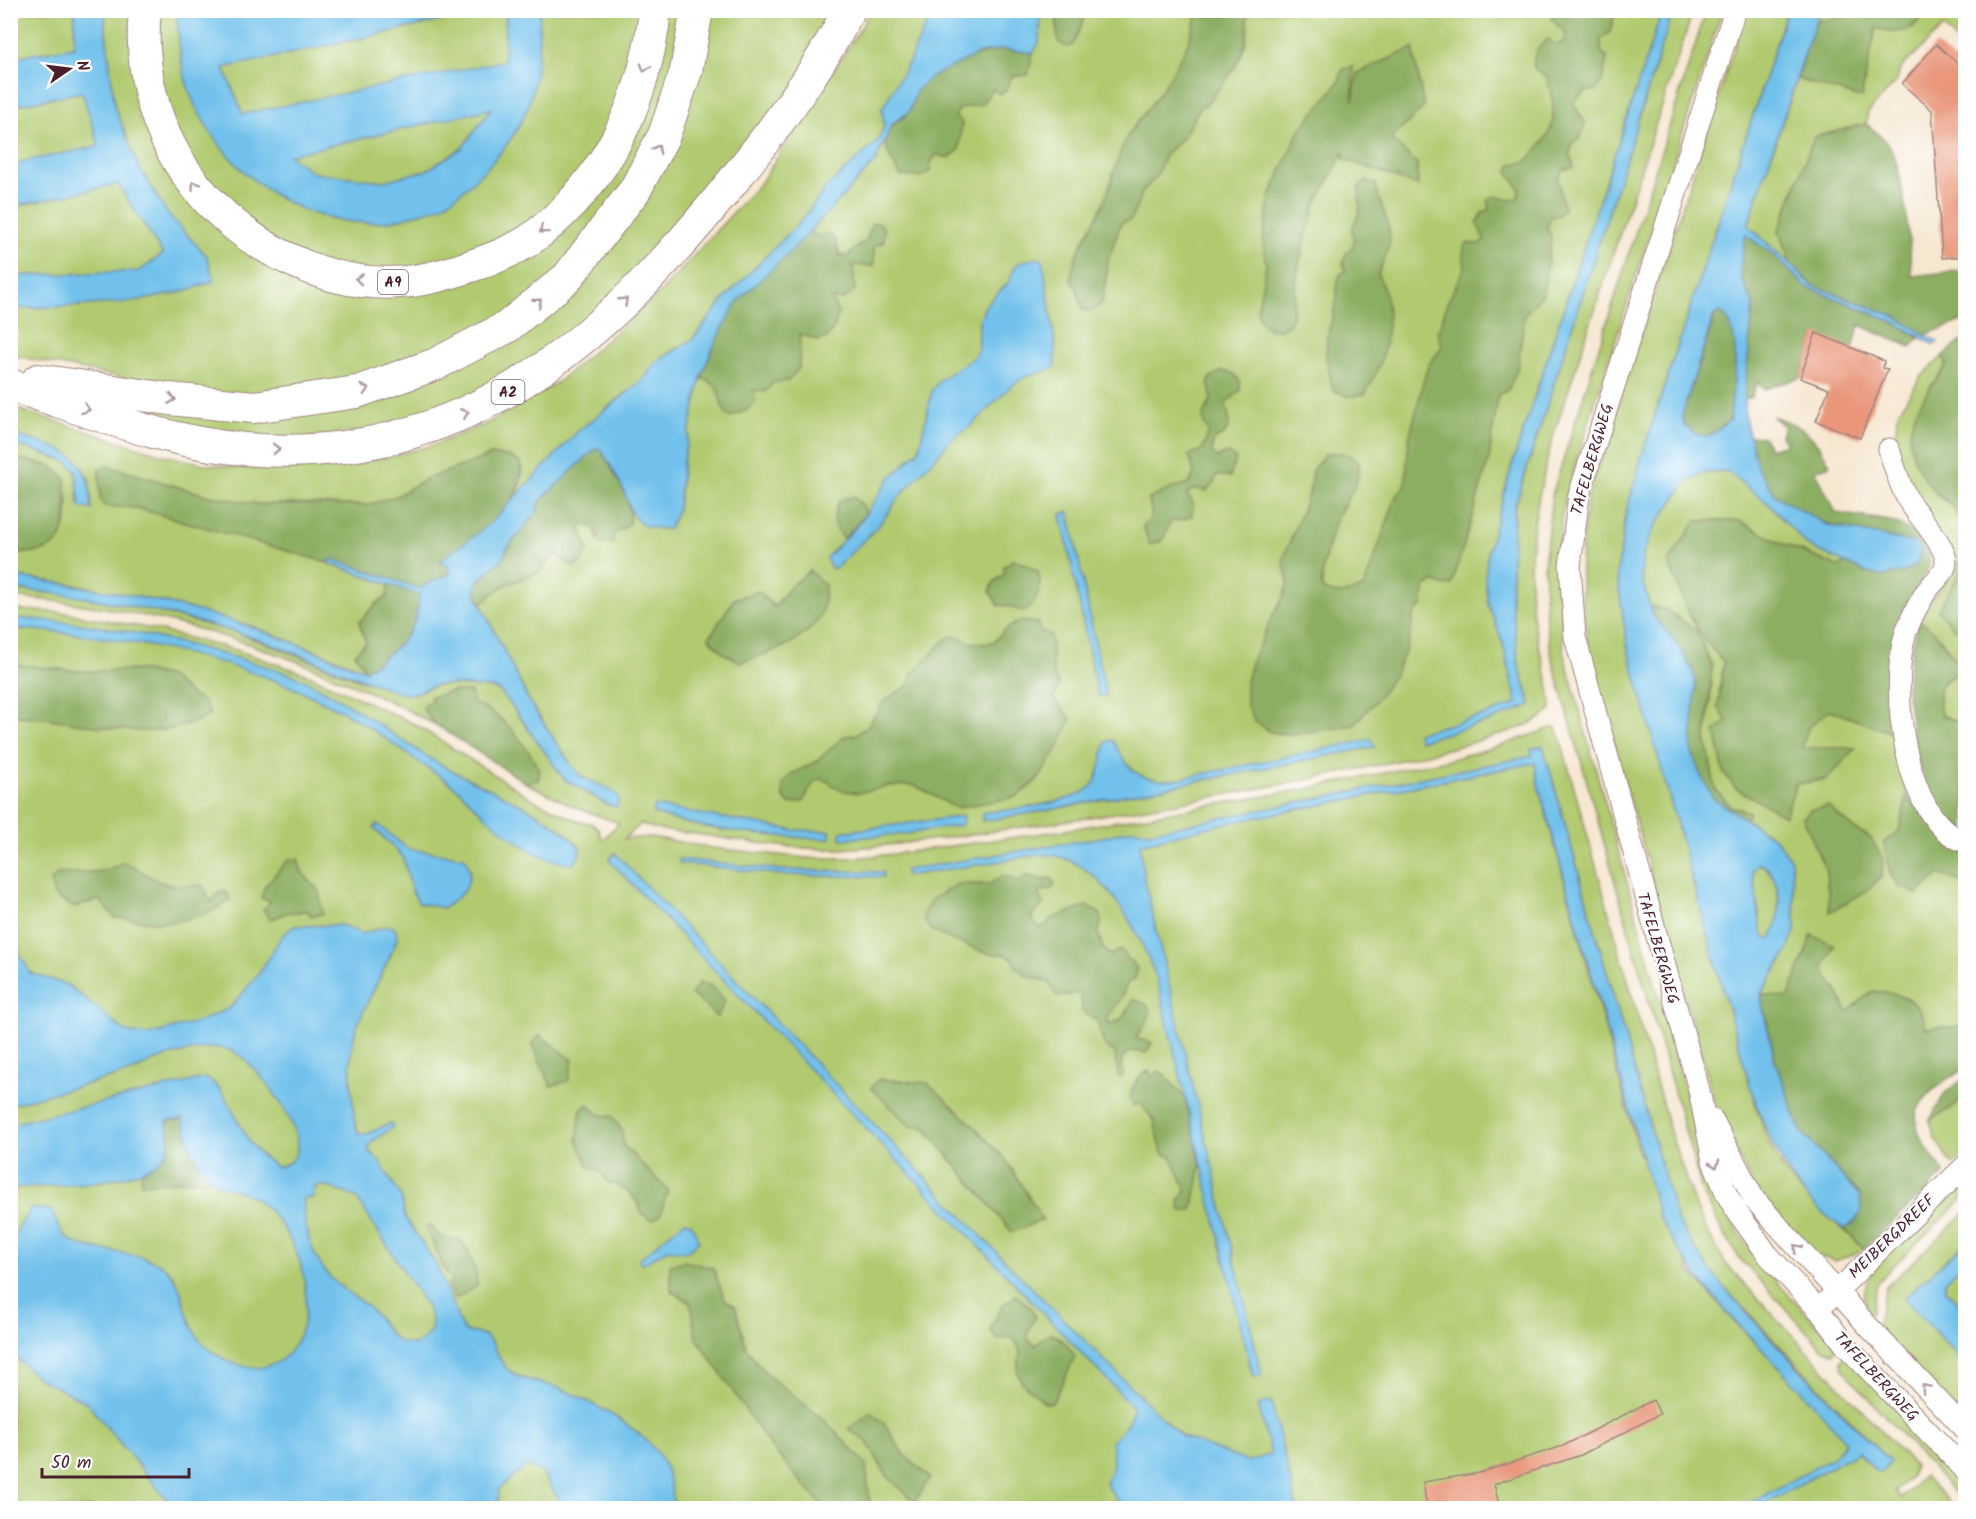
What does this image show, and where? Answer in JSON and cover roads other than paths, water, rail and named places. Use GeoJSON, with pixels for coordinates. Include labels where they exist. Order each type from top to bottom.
{"type":"FeatureCollection","features":[{"type":"Feature","properties":{"kind":"highway","name":"A9"},"geometry":{"type":"LineString","coordinates":[[145,10],[144,64],[152,103],[174,156],[204,197],[245,235],[290,259],[330,275],[380,282],[411,281],[442,276],[490,260],[538,235],[573,202],[616,144],[630,117],[648,59],[655,10]]}},
{"type":"Feature","properties":{"kind":"highway"},"geometry":{"type":"LineString","coordinates":[[10,377],[92,385],[169,399],[254,407],[357,392],[436,364],[507,327],[567,278],[635,190],[664,135],[686,71],[697,10]]}},
{"type":"Feature","properties":{"kind":"highway","name":"A2"},"geometry":{"type":"LineString","coordinates":[[10,385],[173,437],[246,449],[324,449],[375,443],[434,425],[485,405],[534,377],[580,342],[685,241],[762,146],[832,44],[849,10]]}},
{"type":"Feature","properties":{"kind":"street","name":"TAFELBERGWEG"},"geometry":{"type":"LineString","coordinates":[[1735,10],[1578,495],[1570,566],[1572,615],[1580,664],[1699,1089],[1713,1161],[1727,1196],[1768,1255],[1819,1310],[1846,1346],[1965,1470]]}},
{"type":"Feature","properties":{"kind":"street"},"geometry":{"type":"LineString","coordinates":[[1889,449],[1902,489],[1938,543],[1946,562],[1944,569],[1925,593],[1904,638],[1899,690],[1904,734],[1911,770],[1922,799],[1938,823],[1950,834],[1965,842]]}},
{"type":"Feature","properties":{"kind":"street","name":"TAFELBERGWEG"},"geometry":{"type":"LineString","coordinates":[[1699,1089],[1729,1154],[1754,1199],[1965,1430]]}},
{"type":"Feature","properties":{"kind":"street","name":"MEIBERGDREEF"},"geometry":{"type":"LineString","coordinates":[[1819,1310],[1965,1165]]}},
{"type":"Feature","properties":{"kind":"water"},"geometry":{"type":"Polygon","coordinates":[[[179,10],[214,11],[214,13],[228,10],[486,11],[224,68],[243,114],[504,61],[506,11],[540,11],[534,85],[523,119],[507,145],[480,175],[445,204],[411,216],[380,222],[348,222],[318,215],[289,203],[262,186],[238,166],[217,142],[200,115],[189,91],[179,45],[177,19],[179,10]],[[491,109],[289,155],[314,173],[384,181],[427,170],[462,148],[491,109]]]}},
{"type":"Feature","properties":{"kind":"water"},"geometry":{"type":"Polygon","coordinates":[[[933,10],[1041,11],[1039,43],[1033,53],[1003,49],[980,53],[931,77],[917,90],[909,112],[893,123],[875,162],[792,250],[737,302],[713,347],[701,378],[683,460],[678,508],[669,529],[647,526],[635,519],[620,482],[601,449],[595,449],[540,501],[536,513],[507,548],[503,558],[477,582],[475,592],[530,703],[572,766],[582,777],[609,789],[619,797],[617,807],[608,805],[564,779],[509,702],[500,691],[492,688],[446,685],[405,694],[277,646],[207,624],[95,599],[11,589],[11,576],[162,602],[251,627],[366,670],[396,648],[410,631],[418,609],[419,595],[329,563],[332,559],[421,589],[450,574],[450,566],[440,561],[490,524],[577,432],[642,381],[656,362],[692,340],[727,296],[802,220],[827,187],[878,141],[884,127],[882,109],[909,62],[933,10]]]}},
{"type":"Feature","properties":{"kind":"water"},"geometry":{"type":"Polygon","coordinates":[[[75,11],[106,11],[105,23],[115,108],[139,167],[169,216],[207,256],[214,281],[190,290],[139,300],[11,309],[11,276],[139,271],[163,254],[118,184],[11,207],[11,164],[99,146],[82,92],[11,106],[11,58],[74,47],[75,11]]]}},
{"type":"Feature","properties":{"kind":"water"},"geometry":{"type":"Polygon","coordinates":[[[1662,11],[1673,11],[1514,509],[1511,597],[1519,666],[1531,705],[1491,721],[1419,741],[1417,733],[1489,714],[1517,703],[1503,644],[1488,603],[1485,580],[1488,551],[1513,462],[1662,11]]]}},
{"type":"Feature","properties":{"kind":"water"},"geometry":{"type":"Polygon","coordinates":[[[1787,11],[1819,11],[1748,225],[1812,285],[1894,316],[1938,342],[1934,345],[1894,322],[1805,286],[1771,252],[1745,235],[1740,273],[1753,305],[1744,398],[1746,423],[1758,469],[1776,496],[1827,525],[1916,543],[1921,550],[1917,564],[1904,572],[1882,576],[1867,573],[1808,546],[1769,504],[1727,471],[1706,472],[1687,481],[1654,528],[1643,554],[1641,576],[1652,615],[1676,642],[1693,671],[1696,686],[1691,749],[1699,772],[1713,798],[1777,840],[1791,860],[1796,929],[1786,954],[1761,994],[1763,1008],[1775,1061],[1800,1130],[1859,1195],[1861,1206],[1859,1215],[1844,1229],[1810,1200],[1796,1184],[1775,1148],[1750,1086],[1628,649],[1617,575],[1626,513],[1642,455],[1787,11]],[[1721,312],[1714,315],[1682,415],[1684,425],[1695,434],[1709,437],[1730,420],[1734,379],[1733,334],[1729,322],[1721,312]],[[1759,863],[1753,871],[1761,930],[1765,938],[1771,938],[1778,919],[1779,897],[1773,876],[1759,863]]]}},
{"type":"Feature","properties":{"kind":"water"},"geometry":{"type":"Polygon","coordinates":[[[1039,258],[1043,261],[1055,343],[1055,368],[1025,377],[1009,388],[971,426],[953,438],[900,496],[879,525],[836,568],[831,568],[826,558],[859,524],[890,478],[919,450],[932,390],[940,380],[973,358],[979,349],[979,321],[986,305],[1008,283],[1016,265],[1039,258]]]}},
{"type":"Feature","properties":{"kind":"water"},"geometry":{"type":"Polygon","coordinates":[[[10,434],[57,448],[79,463],[86,474],[90,489],[91,509],[80,507],[76,470],[66,461],[11,443],[10,434]]]}},
{"type":"Feature","properties":{"kind":"water"},"geometry":{"type":"Polygon","coordinates":[[[1069,512],[1106,695],[1098,696],[1061,514],[1069,512]]]}},
{"type":"Feature","properties":{"kind":"water"},"geometry":{"type":"Polygon","coordinates":[[[11,618],[93,625],[146,635],[254,663],[300,678],[354,708],[440,764],[552,823],[580,848],[579,857],[573,864],[558,862],[528,848],[500,828],[453,786],[384,737],[340,710],[291,687],[213,661],[173,651],[92,636],[11,628],[11,618]]]}},
{"type":"Feature","properties":{"kind":"water"},"geometry":{"type":"Polygon","coordinates":[[[1372,739],[1375,747],[982,821],[982,813],[1042,805],[1074,796],[1086,790],[1094,783],[1106,742],[1113,740],[1129,767],[1135,772],[1150,779],[1172,780],[1372,739]]]}},
{"type":"Feature","properties":{"kind":"water"},"geometry":{"type":"Polygon","coordinates":[[[1543,746],[1676,1218],[1701,1258],[1730,1294],[1890,1462],[1882,1472],[1877,1472],[1858,1452],[1757,1508],[1741,1508],[1834,1457],[1845,1441],[1699,1279],[1659,1217],[1538,784],[1535,763],[1223,824],[1140,844],[1144,879],[1262,1375],[1253,1377],[1157,980],[1142,944],[1120,906],[1091,874],[1074,862],[1049,855],[1029,856],[906,876],[905,870],[1103,837],[1133,829],[1149,832],[1532,756],[1531,749],[1543,746]]]}},
{"type":"Feature","properties":{"kind":"water"},"geometry":{"type":"Polygon","coordinates":[[[655,806],[792,830],[830,831],[830,839],[764,835],[694,825],[653,813],[655,806]]]}},
{"type":"Feature","properties":{"kind":"water"},"geometry":{"type":"Polygon","coordinates":[[[963,816],[962,825],[905,834],[841,839],[841,832],[963,816]]]}},
{"type":"Feature","properties":{"kind":"water"},"geometry":{"type":"Polygon","coordinates":[[[377,824],[408,849],[464,857],[470,873],[462,893],[443,908],[419,903],[412,892],[403,857],[374,828],[377,824]]]}},
{"type":"Feature","properties":{"kind":"water"},"geometry":{"type":"Polygon","coordinates":[[[615,853],[1009,1265],[1171,1427],[1183,1437],[1248,1462],[1271,1454],[1258,1405],[1271,1401],[1297,1508],[1269,1508],[1242,1503],[1226,1508],[1123,1508],[1106,1484],[1113,1464],[1112,1441],[1129,1420],[1132,1406],[609,860],[615,853]]]}},
{"type":"Feature","properties":{"kind":"water"},"geometry":{"type":"Polygon","coordinates":[[[679,859],[783,870],[883,872],[883,877],[783,875],[679,863],[679,859]]]}},
{"type":"Feature","properties":{"kind":"water"},"geometry":{"type":"Polygon","coordinates":[[[10,903],[19,952],[30,973],[68,985],[126,1032],[149,1035],[200,1021],[230,1008],[261,971],[281,937],[294,926],[342,925],[361,934],[387,926],[394,927],[397,935],[395,943],[359,1020],[353,1041],[350,1064],[351,1088],[355,1124],[359,1134],[367,1134],[391,1123],[393,1127],[372,1142],[368,1149],[379,1161],[401,1196],[405,1217],[436,1264],[463,1330],[486,1336],[502,1362],[514,1374],[575,1395],[603,1409],[643,1438],[665,1465],[674,1508],[564,1508],[542,1472],[526,1466],[499,1489],[498,1508],[177,1508],[169,1502],[86,1402],[38,1378],[11,1353],[11,1240],[31,1208],[51,1210],[63,1234],[76,1243],[150,1259],[172,1275],[179,1287],[192,1327],[200,1340],[213,1352],[232,1362],[254,1368],[271,1365],[285,1357],[293,1348],[302,1328],[306,1306],[305,1285],[299,1259],[287,1234],[270,1211],[249,1195],[215,1182],[202,1168],[193,1153],[183,1119],[167,1121],[169,1142],[166,1153],[155,1164],[138,1172],[94,1182],[11,1188],[11,1124],[205,1078],[220,1090],[250,1142],[276,1167],[292,1160],[297,1148],[295,1132],[287,1113],[261,1077],[238,1054],[221,1048],[196,1050],[165,1057],[134,1071],[11,1105],[10,903]],[[322,1185],[315,1187],[313,1198],[304,1199],[307,1232],[315,1254],[327,1274],[371,1310],[394,1338],[402,1343],[416,1345],[426,1337],[431,1329],[427,1307],[356,1197],[322,1185]]]}},
{"type":"Feature","properties":{"kind":"water"},"geometry":{"type":"Polygon","coordinates":[[[685,1221],[691,1223],[699,1241],[686,1252],[668,1249],[641,1265],[639,1259],[685,1221]]]}},
{"type":"Feature","properties":{"kind":"water"},"geometry":{"type":"Polygon","coordinates":[[[1965,1243],[1965,1261],[1945,1282],[1946,1290],[1965,1311],[1965,1364],[1904,1298],[1965,1243]]]}}]}
